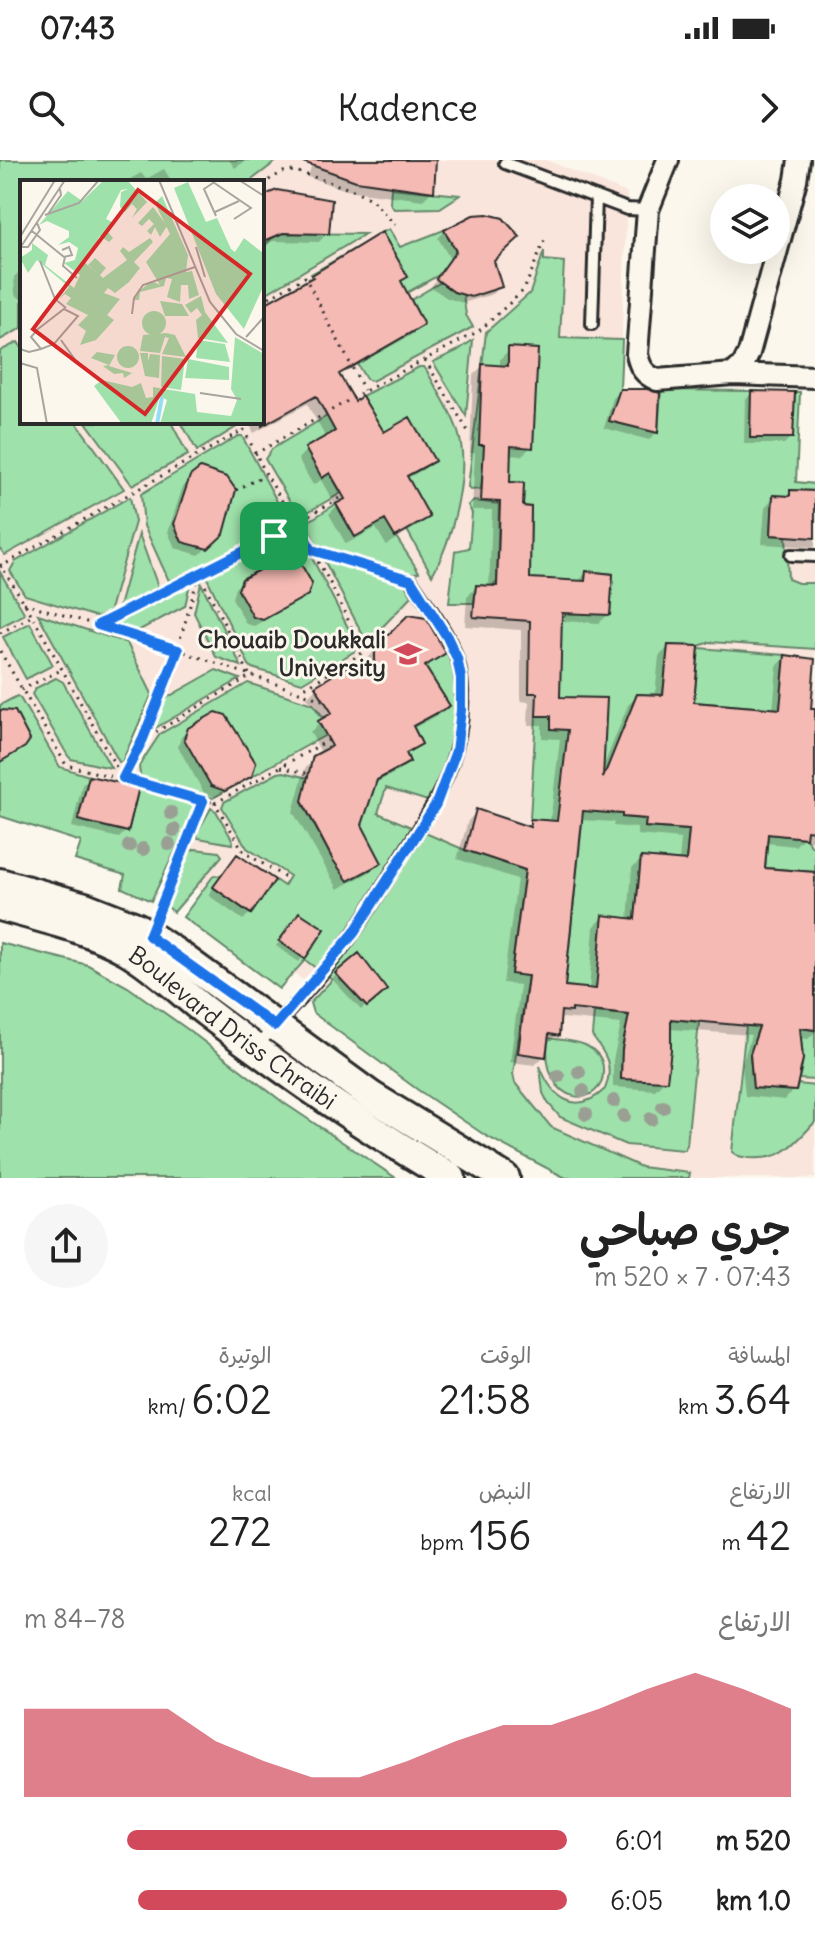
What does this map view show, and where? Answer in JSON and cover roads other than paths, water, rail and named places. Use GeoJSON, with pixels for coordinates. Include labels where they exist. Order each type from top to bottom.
{"type":"FeatureCollection","features":[{"type":"Feature","properties":{"kind":"main road","name":"Boulevard Driss Chraibi"},"geometry":{"type":"LineString","coordinates":[[0,883],[85,907],[136,927],[371,1096],[505,1178]]}},
{"type":"Feature","properties":{"kind":"main road","name":"Boulevard Driss Chraibi"},"geometry":{"type":"LineString","coordinates":[[0,906],[98,936],[128,950],[359,1122],[451,1178]]}},
{"type":"Feature","properties":{"kind":"street"},"geometry":{"type":"LineString","coordinates":[[668,160],[648,210],[638,340],[640,367],[646,375],[657,380],[733,374],[815,377]]}},
{"type":"Feature","properties":{"kind":"street"},"geometry":{"type":"LineString","coordinates":[[733,374],[743,365],[749,353],[799,160]]}},
{"type":"Feature","properties":{"kind":"lane"},"geometry":{"type":"LineString","coordinates":[[505,163],[627,209],[648,210]]}},
{"type":"Feature","properties":{"kind":"lane"},"geometry":{"type":"LineString","coordinates":[[592,324],[596,197]]}},
{"type":"Feature","properties":{"kind":"lane"},"geometry":{"type":"LineString","coordinates":[[791,555],[815,556]]}},
{"type":"Feature","properties":{"kind":"lane"},"geometry":{"type":"LineString","coordinates":[[256,1047],[354,933],[436,804],[456,751],[461,710],[461,678],[457,658],[411,580]]}},
{"type":"Feature","properties":{"kind":"place","name":"Chouaib Doukkali University"},"geometry":{"type":"Point","coordinates":[408,654]}}]}
